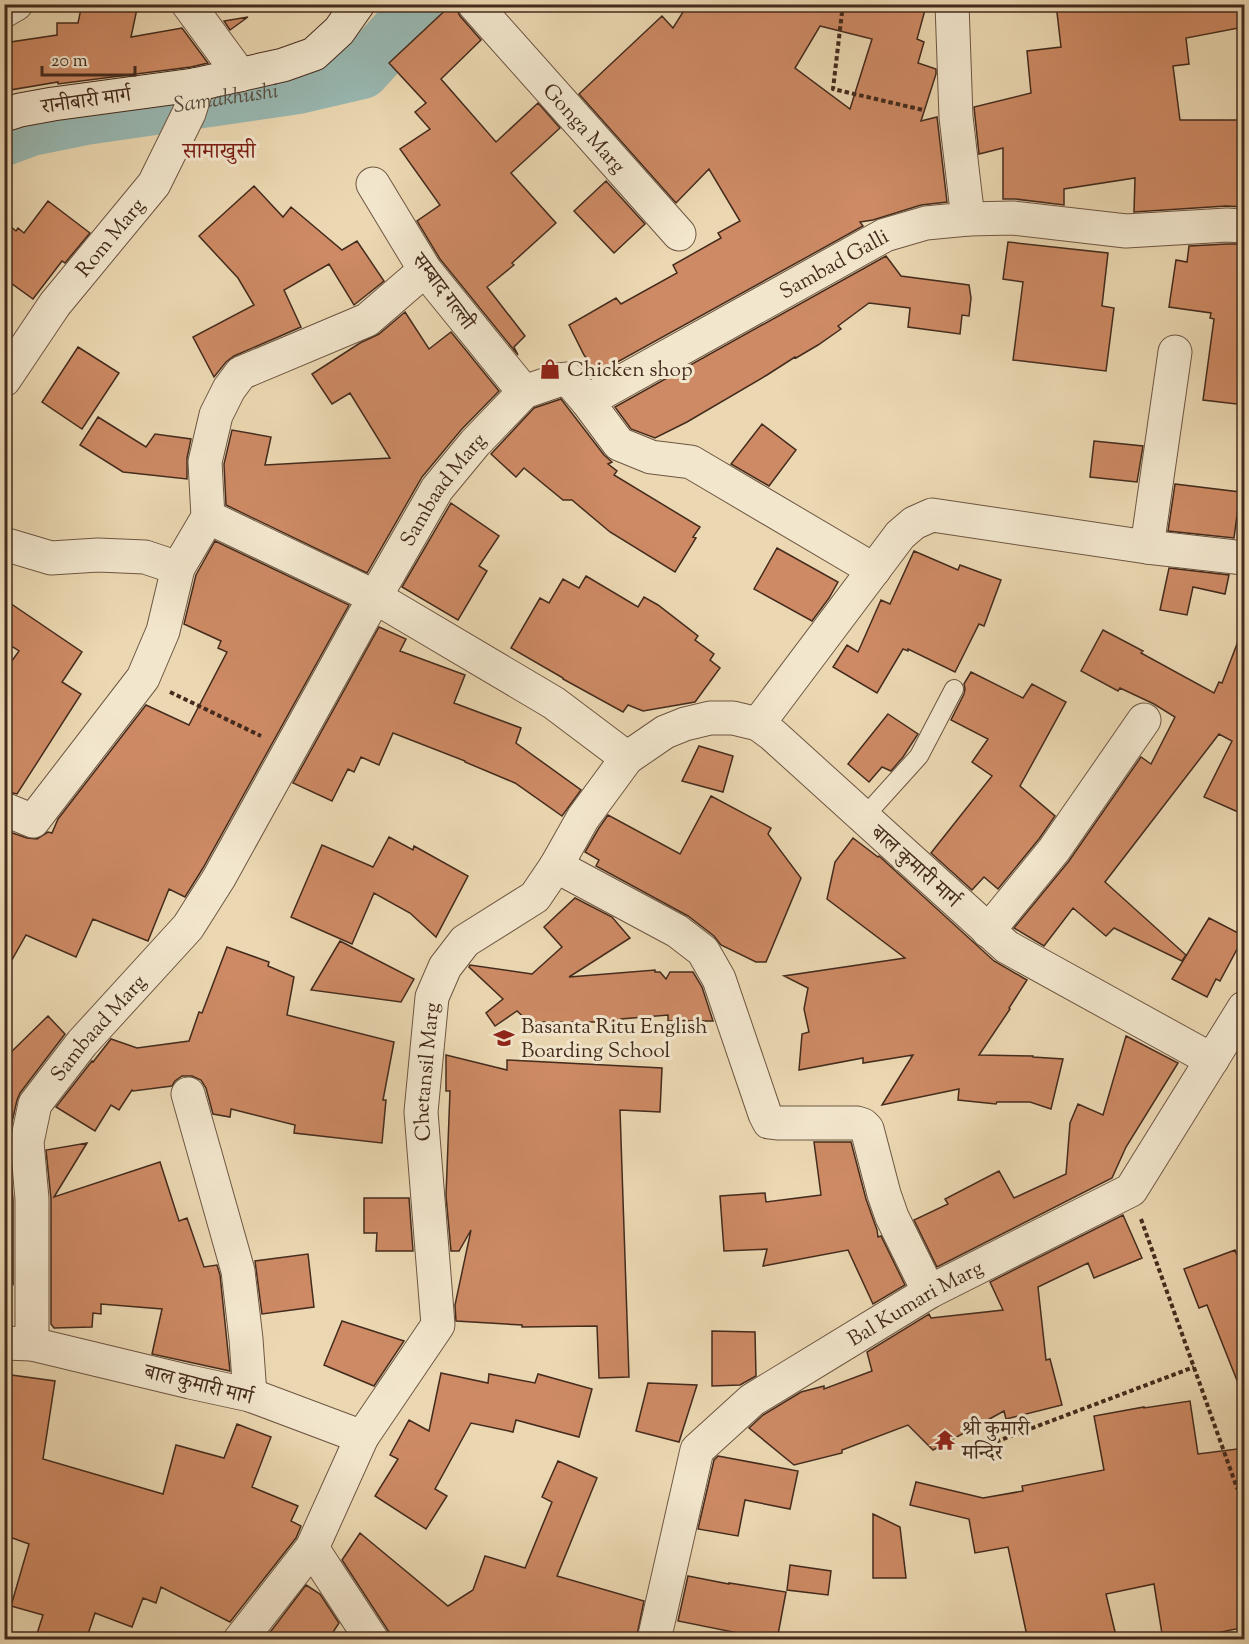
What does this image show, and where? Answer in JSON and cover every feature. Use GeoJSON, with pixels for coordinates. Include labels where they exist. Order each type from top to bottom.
{"type":"FeatureCollection","features":[{"type":"Feature","properties":{"kind":"street"},"geometry":{"type":"LineString","coordinates":[[4,10],[16,4]]}},
{"type":"Feature","properties":{"kind":"street"},"geometry":{"type":"LineString","coordinates":[[189,4],[240,75]]}},
{"type":"Feature","properties":{"kind":"street","name":"रानीबारी मार्ग"},"geometry":{"type":"LineString","coordinates":[[4,115],[53,104],[193,97],[240,75],[283,65],[314,54],[339,31],[358,4]]}},
{"type":"Feature","properties":{"kind":"street"},"geometry":{"type":"LineString","coordinates":[[952,4],[956,117],[968,219]]}},
{"type":"Feature","properties":{"kind":"street","name":"Gonga Marg"},"geometry":{"type":"LineString","coordinates":[[482,14],[679,234]]}},
{"type":"Feature","properties":{"kind":"street","name":"Rom Marg"},"geometry":{"type":"LineString","coordinates":[[4,380],[55,304],[154,184],[193,97]]}},
{"type":"Feature","properties":{"kind":"street","name":"सम्बाद गल्ली"},"geometry":{"type":"LineString","coordinates":[[373,184],[424,270],[524,392]]}},
{"type":"Feature","properties":{"kind":"street","name":"Sambad Galli"},"geometry":{"type":"LineString","coordinates":[[587,401],[885,235],[926,223],[1013,218],[1126,231],[1245,226]]}},
{"type":"Feature","properties":{"kind":"street"},"geometry":{"type":"LineString","coordinates":[[19,815],[143,678],[163,631],[178,568],[208,517],[205,462],[216,415],[229,389],[241,373],[367,320],[424,270]]}},
{"type":"Feature","properties":{"kind":"street"},"geometry":{"type":"LineString","coordinates":[[1147,547],[1175,352]]}},
{"type":"Feature","properties":{"kind":"street"},"geometry":{"type":"LineString","coordinates":[[524,392],[559,380],[568,380],[619,444],[651,458],[691,462],[874,570]]}},
{"type":"Feature","properties":{"kind":"street","name":"Sambaad Marg"},"geometry":{"type":"LineString","coordinates":[[18,1343],[32,1199],[27,1142],[34,1104],[82,1044],[188,927],[219,878],[437,489],[524,392]]}},
{"type":"Feature","properties":{"kind":"street"},"geometry":{"type":"LineString","coordinates":[[208,517],[375,597],[554,703],[627,758],[665,732],[686,724],[710,718],[733,718],[758,723],[900,535],[914,523],[932,515],[1147,547],[1245,558]]}},
{"type":"Feature","properties":{"kind":"street"},"geometry":{"type":"LineString","coordinates":[[4,544],[51,558],[98,555],[145,557],[178,568]]}},
{"type":"Feature","properties":{"kind":"street"},"geometry":{"type":"LineString","coordinates":[[988,931],[1054,850],[1144,720]]}},
{"type":"Feature","properties":{"kind":"street","name":"बाल कुमारी मार्ग"},"geometry":{"type":"LineString","coordinates":[[758,723],[1007,947],[1212,1060]]}},
{"type":"Feature","properties":{"kind":"street","name":"Chetansil Marg"},"geometry":{"type":"LineString","coordinates":[[362,1437],[438,1325],[421,1112],[432,997],[445,968],[465,941],[535,897],[556,866],[583,818],[627,758]]}},
{"type":"Feature","properties":{"kind":"street"},"geometry":{"type":"LineString","coordinates":[[556,866],[677,931],[703,951],[719,979],[769,1122],[857,1123],[863,1125],[867,1130],[892,1217],[929,1292]]}},
{"type":"Feature","properties":{"kind":"street"},"geometry":{"type":"LineString","coordinates":[[1131,1190],[1245,1008]]}},
{"type":"Feature","properties":{"kind":"street"},"geometry":{"type":"LineString","coordinates":[[188,1094],[238,1271],[250,1395]]}},
{"type":"Feature","properties":{"kind":"street","name":"Bal Kumari Marg"},"geometry":{"type":"LineString","coordinates":[[654,1640],[697,1450],[752,1400],[929,1292],[1131,1190]]}},
{"type":"Feature","properties":{"kind":"street","name":"बाल कुमारी मार्ग"},"geometry":{"type":"LineString","coordinates":[[18,1343],[250,1395],[362,1437]]}},
{"type":"Feature","properties":{"kind":"street"},"geometry":{"type":"LineString","coordinates":[[240,1640],[312,1548],[362,1437]]}},
{"type":"Feature","properties":{"kind":"street"},"geometry":{"type":"LineString","coordinates":[[312,1548],[372,1640]]}},
{"type":"Feature","properties":{"kind":"lane"},"geometry":{"type":"LineString","coordinates":[[863,818],[919,756],[954,690]]}},
{"type":"Feature","properties":{"kind":"path"},"geometry":{"type":"LineString","coordinates":[[843,4],[833,89],[956,117]]}},
{"type":"Feature","properties":{"kind":"path"},"geometry":{"type":"LineString","coordinates":[[143,678],[291,751]]}},
{"type":"Feature","properties":{"kind":"path"},"geometry":{"type":"LineString","coordinates":[[1131,1190],[1237,1488],[1245,1485]]}},
{"type":"Feature","properties":{"kind":"path"},"geometry":{"type":"LineString","coordinates":[[982,1447],[1194,1367]]}},
{"type":"Feature","properties":{"kind":"building"},"geometry":{"type":"Polygon","coordinates":[[[82,4],[138,4],[131,37],[182,28],[208,63],[4,91],[4,43],[57,35],[57,23],[78,23],[82,4]]]}},
{"type":"Feature","properties":{"kind":"building"},"geometry":{"type":"Polygon","coordinates":[[[452,4],[456,4],[460,16],[481,40],[441,79],[496,142],[538,103],[560,128],[511,173],[556,223],[512,263],[514,265],[487,287],[525,336],[514,347],[518,355],[440,259],[417,221],[440,205],[400,149],[430,129],[415,112],[426,103],[389,63],[452,4]]]}},
{"type":"Feature","properties":{"kind":"building"},"geometry":{"type":"Polygon","coordinates":[[[688,4],[908,4],[925,10],[917,39],[924,42],[918,63],[936,69],[936,74],[921,121],[937,117],[947,202],[921,205],[860,222],[863,226],[594,375],[569,325],[616,298],[621,304],[677,273],[673,265],[721,238],[718,233],[740,221],[709,169],[676,203],[579,94],[662,16],[673,28],[688,4]],[[820,26],[795,68],[850,109],[872,39],[820,26]]]}},
{"type":"Feature","properties":{"kind":"building"},"geometry":{"type":"Polygon","coordinates":[[[1056,4],[1240,4],[1244,27],[1186,38],[1189,64],[1173,66],[1180,120],[1245,120],[1245,207],[1226,206],[1134,212],[1135,178],[1064,189],[1064,205],[1003,199],[1003,148],[979,154],[974,107],[1031,93],[1027,51],[1061,47],[1056,4]]]}},
{"type":"Feature","properties":{"kind":"building"},"geometry":{"type":"Polygon","coordinates":[[[248,17],[230,30],[224,21],[248,17]]]}},
{"type":"Feature","properties":{"kind":"building"},"geometry":{"type":"Polygon","coordinates":[[[606,181],[645,224],[614,253],[574,211],[606,181]]]}},
{"type":"Feature","properties":{"kind":"building"},"geometry":{"type":"Polygon","coordinates":[[[254,186],[283,217],[291,207],[342,250],[357,241],[384,281],[354,305],[329,264],[284,290],[301,327],[234,356],[214,377],[193,337],[254,305],[238,278],[199,236],[254,186]]]}},
{"type":"Feature","properties":{"kind":"building"},"geometry":{"type":"Polygon","coordinates":[[[48,201],[90,233],[65,263],[62,261],[33,299],[4,278],[4,221],[16,231],[18,228],[24,233],[48,201]]]}},
{"type":"Feature","properties":{"kind":"building"},"geometry":{"type":"Polygon","coordinates":[[[1008,242],[1108,253],[1102,306],[1114,308],[1106,371],[1013,360],[1023,282],[1003,279],[1008,242]]]}},
{"type":"Feature","properties":{"kind":"building"},"geometry":{"type":"Polygon","coordinates":[[[1245,244],[1245,405],[1203,400],[1214,319],[1210,318],[1211,313],[1169,307],[1176,260],[1187,262],[1189,246],[1245,244]]]}},
{"type":"Feature","properties":{"kind":"building"},"geometry":{"type":"Polygon","coordinates":[[[886,256],[901,276],[969,285],[971,298],[969,316],[962,315],[960,334],[908,327],[910,308],[869,303],[838,326],[841,329],[818,345],[687,422],[655,438],[631,429],[615,407],[886,256]]]}},
{"type":"Feature","properties":{"kind":"building"},"geometry":{"type":"Polygon","coordinates":[[[405,312],[429,349],[451,332],[499,391],[461,430],[422,477],[367,573],[226,505],[224,464],[232,430],[271,437],[265,465],[390,458],[350,393],[332,404],[312,374],[360,343],[379,334],[405,312]]]}},
{"type":"Feature","properties":{"kind":"building"},"geometry":{"type":"Polygon","coordinates":[[[78,347],[119,373],[82,429],[42,402],[78,347]]]}},
{"type":"Feature","properties":{"kind":"building"},"geometry":{"type":"Polygon","coordinates":[[[561,399],[604,455],[612,462],[608,464],[617,471],[614,475],[700,527],[693,537],[696,538],[675,572],[610,532],[572,500],[563,500],[524,468],[516,477],[491,454],[534,408],[561,399]]]}},
{"type":"Feature","properties":{"kind":"building"},"geometry":{"type":"Polygon","coordinates":[[[98,417],[146,447],[155,434],[191,439],[187,458],[187,479],[123,472],[80,445],[98,417]]]}},
{"type":"Feature","properties":{"kind":"building"},"geometry":{"type":"Polygon","coordinates":[[[762,424],[796,450],[769,486],[731,464],[762,424]]]}},
{"type":"Feature","properties":{"kind":"building"},"geometry":{"type":"Polygon","coordinates":[[[1094,441],[1143,446],[1137,482],[1090,477],[1094,441]]]}},
{"type":"Feature","properties":{"kind":"building"},"geometry":{"type":"Polygon","coordinates":[[[1175,484],[1240,492],[1234,538],[1168,531],[1175,484]]]}},
{"type":"Feature","properties":{"kind":"building"},"geometry":{"type":"Polygon","coordinates":[[[451,503],[499,536],[479,566],[487,571],[458,620],[402,587],[451,503]]]}},
{"type":"Feature","properties":{"kind":"building"},"geometry":{"type":"Polygon","coordinates":[[[215,541],[349,605],[203,868],[185,897],[169,889],[148,941],[93,919],[76,957],[26,935],[4,974],[4,830],[37,839],[48,832],[52,833],[58,819],[146,705],[189,725],[227,652],[218,648],[221,641],[184,624],[196,575],[215,541]]]}},
{"type":"Feature","properties":{"kind":"building"},"geometry":{"type":"Polygon","coordinates":[[[777,548],[838,582],[812,621],[754,589],[777,548]]]}},
{"type":"Feature","properties":{"kind":"building"},"geometry":{"type":"Polygon","coordinates":[[[914,551],[958,570],[960,565],[1001,580],[984,626],[979,624],[955,672],[908,649],[908,651],[903,649],[877,693],[833,667],[847,645],[858,652],[881,600],[890,604],[914,551]]]}},
{"type":"Feature","properties":{"kind":"building"},"geometry":{"type":"Polygon","coordinates":[[[1169,568],[1229,575],[1225,594],[1193,587],[1187,615],[1160,610],[1169,568]]]}},
{"type":"Feature","properties":{"kind":"building"},"geometry":{"type":"Polygon","coordinates":[[[586,576],[638,607],[644,597],[658,605],[698,636],[695,640],[714,654],[710,660],[720,668],[695,702],[643,711],[628,705],[623,712],[511,648],[540,598],[549,603],[563,579],[579,588],[586,576]]]}},
{"type":"Feature","properties":{"kind":"building"},"geometry":{"type":"Polygon","coordinates":[[[4,599],[82,652],[62,682],[81,694],[17,794],[4,791],[4,672],[19,651],[4,641],[4,599]]]}},
{"type":"Feature","properties":{"kind":"building"},"geometry":{"type":"Polygon","coordinates":[[[379,627],[406,639],[400,651],[465,675],[454,703],[521,728],[516,743],[581,790],[562,816],[515,783],[393,733],[379,765],[361,757],[354,772],[348,769],[332,801],[293,783],[379,627]]]}},
{"type":"Feature","properties":{"kind":"building"},"geometry":{"type":"Polygon","coordinates":[[[1103,630],[1214,693],[1219,682],[1222,683],[1242,631],[1245,631],[1245,815],[1204,797],[1232,741],[1219,734],[1105,882],[1186,955],[1182,961],[1114,928],[1106,936],[1073,908],[1044,946],[1014,928],[1069,861],[1141,757],[1151,764],[1175,717],[1154,704],[1120,688],[1118,691],[1081,671],[1103,630]]]}},
{"type":"Feature","properties":{"kind":"building"},"geometry":{"type":"Polygon","coordinates":[[[971,672],[1023,698],[1032,684],[1066,702],[1020,786],[1055,816],[998,889],[984,877],[972,890],[931,853],[992,776],[972,762],[988,739],[951,720],[964,694],[964,684],[971,672]]]}},
{"type":"Feature","properties":{"kind":"building"},"geometry":{"type":"Polygon","coordinates":[[[888,714],[918,734],[891,771],[882,767],[869,782],[848,764],[888,714]]]}},
{"type":"Feature","properties":{"kind":"building"},"geometry":{"type":"Polygon","coordinates":[[[699,746],[733,756],[723,792],[682,781],[699,746]]]}},
{"type":"Feature","properties":{"kind":"building"},"geometry":{"type":"Polygon","coordinates":[[[711,796],[771,828],[768,834],[801,878],[766,962],[756,962],[721,945],[714,936],[688,916],[596,866],[599,860],[585,852],[608,815],[680,854],[711,796]]]}},
{"type":"Feature","properties":{"kind":"building"},"geometry":{"type":"Polygon","coordinates":[[[389,837],[413,850],[414,846],[468,876],[436,937],[410,913],[374,893],[352,944],[291,917],[322,845],[373,867],[389,837]]]}},
{"type":"Feature","properties":{"kind":"building"},"geometry":{"type":"Polygon","coordinates":[[[853,838],[879,856],[994,961],[1027,980],[979,1055],[1063,1059],[1051,1109],[1030,1102],[997,1102],[996,1104],[958,1100],[959,1089],[882,1105],[913,1055],[863,1063],[863,1058],[799,1070],[802,1034],[809,1032],[804,1009],[808,988],[784,976],[905,958],[827,899],[835,862],[853,838]]]}},
{"type":"Feature","properties":{"kind":"building"},"geometry":{"type":"Polygon","coordinates":[[[575,898],[612,917],[630,938],[569,977],[655,970],[666,979],[670,972],[693,972],[702,987],[713,1021],[668,1021],[668,1015],[621,1019],[621,1022],[529,1022],[517,1011],[495,1026],[486,1013],[503,999],[469,967],[470,965],[532,974],[562,947],[544,927],[575,898]]]}},
{"type":"Feature","properties":{"kind":"building"},"geometry":{"type":"Polygon","coordinates":[[[1209,918],[1244,936],[1220,981],[1216,979],[1207,997],[1172,979],[1209,918]]]}},
{"type":"Feature","properties":{"kind":"building"},"geometry":{"type":"Polygon","coordinates":[[[340,941],[414,979],[401,1002],[311,990],[340,941]]]}},
{"type":"Feature","properties":{"kind":"building"},"geometry":{"type":"Polygon","coordinates":[[[227,947],[269,962],[268,966],[294,977],[287,1015],[394,1042],[383,1100],[386,1100],[382,1143],[294,1133],[295,1125],[231,1109],[230,1117],[213,1114],[206,1088],[201,1080],[192,1076],[182,1076],[172,1086],[132,1090],[119,1110],[111,1105],[95,1131],[56,1107],[111,1039],[137,1048],[189,1041],[227,947]]]}},
{"type":"Feature","properties":{"kind":"building"},"geometry":{"type":"Polygon","coordinates":[[[48,1016],[65,1034],[20,1093],[9,1135],[4,1135],[4,1059],[48,1016]]]}},
{"type":"Feature","properties":{"kind":"building"},"geometry":{"type":"Polygon","coordinates":[[[1126,1036],[1178,1063],[1126,1147],[1112,1178],[937,1267],[914,1220],[948,1204],[945,1199],[999,1171],[1014,1198],[1066,1174],[1070,1123],[1078,1104],[1103,1115],[1126,1036]]]}},
{"type":"Feature","properties":{"kind":"building"},"geometry":{"type":"Polygon","coordinates":[[[446,1055],[507,1070],[507,1060],[662,1068],[660,1112],[620,1110],[629,1377],[599,1378],[597,1326],[522,1327],[522,1325],[456,1321],[455,1305],[471,1230],[459,1251],[451,1251],[446,1196],[450,1091],[446,1091],[446,1055]]]}},
{"type":"Feature","properties":{"kind":"building"},"geometry":{"type":"Polygon","coordinates":[[[814,1142],[851,1142],[878,1237],[881,1236],[905,1285],[873,1304],[848,1250],[763,1266],[767,1249],[724,1251],[720,1196],[765,1193],[766,1202],[821,1195],[814,1142]]]}},
{"type":"Feature","properties":{"kind":"building"},"geometry":{"type":"Polygon","coordinates":[[[87,1143],[54,1197],[160,1162],[179,1221],[187,1218],[204,1267],[217,1265],[230,1371],[152,1354],[162,1309],[101,1304],[101,1314],[93,1313],[92,1327],[54,1328],[51,1324],[51,1199],[46,1150],[87,1143]]]}},
{"type":"Feature","properties":{"kind":"building"},"geometry":{"type":"Polygon","coordinates":[[[9,1156],[13,1200],[13,1284],[4,1274],[4,1157],[9,1156]]]}},
{"type":"Feature","properties":{"kind":"building"},"geometry":{"type":"Polygon","coordinates":[[[364,1198],[409,1198],[413,1251],[376,1251],[377,1233],[364,1233],[364,1198]]]}},
{"type":"Feature","properties":{"kind":"building"},"geometry":{"type":"Polygon","coordinates":[[[1123,1215],[1142,1258],[1094,1278],[1088,1263],[1038,1287],[1046,1360],[1050,1359],[1062,1405],[1006,1419],[1004,1411],[933,1450],[908,1425],[842,1450],[842,1453],[794,1465],[749,1428],[763,1415],[801,1392],[824,1386],[824,1389],[872,1371],[867,1352],[929,1314],[931,1318],[1003,1310],[990,1282],[1123,1215]]]}},
{"type":"Feature","properties":{"kind":"building"},"geometry":{"type":"Polygon","coordinates":[[[1235,1250],[1245,1276],[1245,1393],[1242,1393],[1207,1305],[1199,1308],[1184,1269],[1235,1250]]]}},
{"type":"Feature","properties":{"kind":"building"},"geometry":{"type":"Polygon","coordinates":[[[308,1254],[314,1307],[262,1314],[255,1261],[308,1254]]]}},
{"type":"Feature","properties":{"kind":"building"},"geometry":{"type":"Polygon","coordinates":[[[342,1321],[404,1341],[374,1386],[324,1365],[342,1321]]]}},
{"type":"Feature","properties":{"kind":"building"},"geometry":{"type":"Polygon","coordinates":[[[712,1331],[755,1332],[756,1376],[740,1385],[712,1386],[712,1331]]]}},
{"type":"Feature","properties":{"kind":"building"},"geometry":{"type":"Polygon","coordinates":[[[441,1373],[488,1383],[489,1374],[535,1383],[538,1374],[592,1389],[579,1437],[516,1420],[513,1432],[471,1423],[435,1489],[447,1496],[426,1529],[375,1496],[398,1459],[390,1455],[409,1420],[429,1431],[441,1373]]]}},
{"type":"Feature","properties":{"kind":"building"},"geometry":{"type":"Polygon","coordinates":[[[4,1374],[55,1381],[43,1459],[163,1494],[176,1445],[224,1458],[237,1424],[271,1437],[252,1487],[298,1506],[291,1521],[301,1526],[296,1538],[230,1622],[161,1587],[156,1603],[143,1598],[132,1627],[95,1613],[86,1640],[35,1640],[43,1615],[11,1606],[29,1544],[4,1535],[4,1374]]]}},
{"type":"Feature","properties":{"kind":"building"},"geometry":{"type":"Polygon","coordinates":[[[648,1383],[697,1385],[679,1442],[636,1431],[648,1383]]]}},
{"type":"Feature","properties":{"kind":"building"},"geometry":{"type":"Polygon","coordinates":[[[1190,1401],[1198,1454],[1245,1448],[1245,1627],[1185,1640],[1163,1640],[1154,1584],[1106,1594],[1117,1640],[1042,1640],[1041,1633],[1027,1636],[1008,1547],[975,1553],[969,1519],[910,1505],[916,1482],[983,1498],[1023,1491],[1022,1486],[1104,1470],[1094,1416],[1190,1401]]]}},
{"type":"Feature","properties":{"kind":"building"},"geometry":{"type":"Polygon","coordinates":[[[718,1456],[798,1471],[790,1509],[745,1500],[738,1536],[698,1529],[714,1460],[718,1456]]]}},
{"type":"Feature","properties":{"kind":"building"},"geometry":{"type":"Polygon","coordinates":[[[558,1461],[597,1478],[557,1576],[644,1601],[636,1640],[397,1640],[389,1632],[342,1560],[360,1533],[448,1606],[473,1590],[485,1556],[525,1568],[552,1502],[542,1497],[558,1461]]]}},
{"type":"Feature","properties":{"kind":"building"},"geometry":{"type":"Polygon","coordinates":[[[873,1514],[900,1527],[906,1578],[873,1578],[873,1514]]]}},
{"type":"Feature","properties":{"kind":"building"},"geometry":{"type":"Polygon","coordinates":[[[790,1565],[831,1571],[828,1595],[787,1590],[790,1565]]]}},
{"type":"Feature","properties":{"kind":"building"},"geometry":{"type":"Polygon","coordinates":[[[688,1576],[786,1592],[777,1640],[752,1640],[753,1636],[678,1621],[688,1576]]]}},
{"type":"Feature","properties":{"kind":"building"},"geometry":{"type":"Polygon","coordinates":[[[306,1585],[320,1594],[339,1623],[328,1640],[265,1639],[306,1585]]]}},
{"type":"Feature","properties":{"kind":"waterway","name":"Samakhushi"},"geometry":{"type":"LineString","coordinates":[[4,138],[31,128],[85,117],[298,86],[362,71],[413,15],[420,4]]}},
{"type":"Feature","properties":{"kind":"place","name":"Chicken shop"},"geometry":{"type":"Point","coordinates":[550,369]}},
{"type":"Feature","properties":{"kind":"place","name":"Basanta Ritu English Boarding School"},"geometry":{"type":"Point","coordinates":[504,1038]}},
{"type":"Feature","properties":{"kind":"place","name":"श्री कुमारी मन्दिर"},"geometry":{"type":"Point","coordinates":[945,1440]}},
{"type":"Feature","properties":{"kind":"district","name":"सामाखुसी"},"geometry":{"type":"Point","coordinates":[219,150]}}]}
